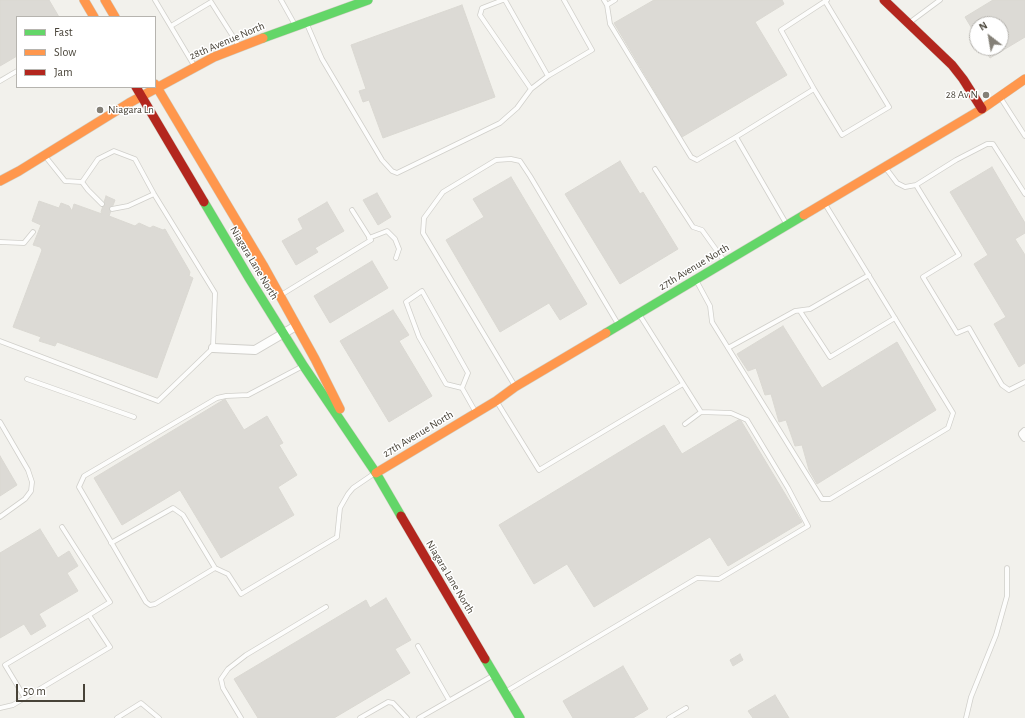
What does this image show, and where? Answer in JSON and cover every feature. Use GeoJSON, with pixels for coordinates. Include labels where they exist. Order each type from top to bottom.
{"type":"FeatureCollection","features":[{"type":"Feature","properties":{"kind":"street"},"geometry":{"type":"LineString","coordinates":[[84,0],[93,16]]}},
{"type":"Feature","properties":{"kind":"street"},"geometry":{"type":"LineString","coordinates":[[105,0],[114,16]]}},
{"type":"Feature","properties":{"kind":"street","name":"28th Avenue North"},"geometry":{"type":"LineString","coordinates":[[156,86],[214,57],[306,21],[368,0]]}},
{"type":"Feature","properties":{"kind":"street"},"geometry":{"type":"LineString","coordinates":[[884,0],[952,65],[963,79],[982,109]]}},
{"type":"Feature","properties":{"kind":"street","name":"27th Avenue North"},"geometry":{"type":"LineString","coordinates":[[376,473],[476,414],[515,387],[982,109],[1025,79]]}},
{"type":"Feature","properties":{"kind":"street","name":"Niagara Lane North"},"geometry":{"type":"LineString","coordinates":[[156,86],[263,265],[315,359],[360,447]]}},
{"type":"Feature","properties":{"kind":"street","name":"Niagara Lane North"},"geometry":{"type":"LineString","coordinates":[[137,88],[303,366],[360,447],[376,473],[520,718]]}},
{"type":"Feature","properties":{"kind":"street","name":"28th Avenue North"},"geometry":{"type":"LineString","coordinates":[[0,181],[142,97],[153,88]]}},
{"type":"Feature","properties":{"kind":"street"},"geometry":{"type":"LineString","coordinates":[[213,348],[255,350],[296,326]]}},
{"type":"Feature","properties":{"kind":"street"},"geometry":{"type":"LineString","coordinates":[[1025,432],[1023,434],[1025,437]]}},
{"type":"Feature","properties":{"kind":"lane"},"geometry":{"type":"LineString","coordinates":[[155,0],[196,67]]}},
{"type":"Feature","properties":{"kind":"lane"},"geometry":{"type":"LineString","coordinates":[[281,0],[296,25]]}},
{"type":"Feature","properties":{"kind":"lane"},"geometry":{"type":"LineString","coordinates":[[531,89],[480,15],[482,8],[504,0],[548,76]]}},
{"type":"Feature","properties":{"kind":"lane"},"geometry":{"type":"LineString","coordinates":[[306,21],[322,59],[382,160],[392,171],[397,173],[500,124],[517,108],[531,89],[548,76],[592,50],[564,0]]}},
{"type":"Feature","properties":{"kind":"lane"},"geometry":{"type":"LineString","coordinates":[[604,0],[607,5],[610,24],[691,157],[697,160],[814,89]]}},
{"type":"Feature","properties":{"kind":"lane"},"geometry":{"type":"LineString","coordinates":[[607,5],[615,0]]}},
{"type":"Feature","properties":{"kind":"lane"},"geometry":{"type":"LineString","coordinates":[[909,23],[940,0]]}},
{"type":"Feature","properties":{"kind":"lane"},"geometry":{"type":"LineString","coordinates":[[826,1],[889,107],[842,135],[814,89],[780,30],[826,1]]}},
{"type":"Feature","properties":{"kind":"lane"},"geometry":{"type":"LineString","coordinates":[[171,26],[211,2],[240,48]]}},
{"type":"Feature","properties":{"kind":"lane"},"geometry":{"type":"LineString","coordinates":[[0,81],[16,72]]}},
{"type":"Feature","properties":{"kind":"lane"},"geometry":{"type":"LineString","coordinates":[[1000,97],[1025,136]]}},
{"type":"Feature","properties":{"kind":"lane"},"geometry":{"type":"LineString","coordinates":[[736,137],[787,225]]}},
{"type":"Feature","properties":{"kind":"lane"},"geometry":{"type":"LineString","coordinates":[[884,167],[897,183],[904,187],[916,185],[956,160],[988,144],[993,144],[1025,194]]}},
{"type":"Feature","properties":{"kind":"lane"},"geometry":{"type":"LineString","coordinates":[[0,341],[158,401],[213,348],[215,294],[154,194],[135,159],[114,151],[98,159],[82,182]]}},
{"type":"Feature","properties":{"kind":"lane"},"geometry":{"type":"LineString","coordinates":[[45,155],[65,181],[82,182],[102,204]]}},
{"type":"Feature","properties":{"kind":"lane"},"geometry":{"type":"LineString","coordinates":[[515,387],[424,233],[424,218],[443,192],[496,160],[510,159],[520,161],[619,326]]}},
{"type":"Feature","properties":{"kind":"lane"},"geometry":{"type":"LineString","coordinates":[[655,169],[693,227],[702,230],[725,262]]}},
{"type":"Feature","properties":{"kind":"lane"},"geometry":{"type":"LineString","coordinates":[[916,185],[959,255],[923,277],[957,333],[969,328],[1002,385],[1009,390],[1025,382]]}},
{"type":"Feature","properties":{"kind":"lane"},"geometry":{"type":"LineString","coordinates":[[112,209],[128,206],[154,194]]}},
{"type":"Feature","properties":{"kind":"lane"},"geometry":{"type":"LineString","coordinates":[[696,280],[710,306],[712,322],[822,499],[830,499],[948,428],[953,413],[824,203]]}},
{"type":"Feature","properties":{"kind":"lane"},"geometry":{"type":"LineString","coordinates":[[352,210],[370,238]]}},
{"type":"Feature","properties":{"kind":"lane"},"geometry":{"type":"LineString","coordinates":[[280,296],[371,240],[370,238],[387,230],[395,239],[399,249],[396,258]]}},
{"type":"Feature","properties":{"kind":"lane"},"geometry":{"type":"LineString","coordinates":[[0,242],[24,243],[33,232]]}},
{"type":"Feature","properties":{"kind":"lane"},"geometry":{"type":"LineString","coordinates":[[728,348],[796,311],[810,309],[868,275]]}},
{"type":"Feature","properties":{"kind":"lane"},"geometry":{"type":"LineString","coordinates":[[462,388],[468,373],[422,291],[406,302],[419,337],[446,384],[462,388],[476,414]]}},
{"type":"Feature","properties":{"kind":"lane"},"geometry":{"type":"LineString","coordinates":[[800,311],[830,357],[895,318]]}},
{"type":"Feature","properties":{"kind":"lane"},"geometry":{"type":"LineString","coordinates":[[639,314],[701,412]]}},
{"type":"Feature","properties":{"kind":"lane"},"geometry":{"type":"LineString","coordinates":[[215,568],[155,604],[150,605],[146,602],[79,487],[84,476],[217,398],[248,394],[303,366]]}},
{"type":"Feature","properties":{"kind":"lane"},"geometry":{"type":"LineString","coordinates":[[27,379],[134,417]]}},
{"type":"Feature","properties":{"kind":"lane"},"geometry":{"type":"LineString","coordinates":[[496,401],[539,470],[683,384]]}},
{"type":"Feature","properties":{"kind":"lane"},"geometry":{"type":"LineString","coordinates":[[505,692],[697,578],[720,579],[808,526],[788,488],[747,420],[731,413],[701,412],[685,424]]}},
{"type":"Feature","properties":{"kind":"lane"},"geometry":{"type":"LineString","coordinates":[[0,422],[28,470],[32,482],[31,491],[25,499],[0,517]]}},
{"type":"Feature","properties":{"kind":"lane"},"geometry":{"type":"LineString","coordinates":[[111,543],[173,508],[183,515],[215,568],[228,574],[241,594],[337,536],[340,508],[348,494],[353,488],[376,473]]}},
{"type":"Feature","properties":{"kind":"lane"},"geometry":{"type":"LineString","coordinates":[[25,698],[5,666],[110,602],[62,527]]}},
{"type":"Feature","properties":{"kind":"lane"},"geometry":{"type":"LineString","coordinates":[[966,718],[971,697],[996,635],[1007,596],[1007,568]]}},
{"type":"Feature","properties":{"kind":"lane"},"geometry":{"type":"LineString","coordinates":[[241,718],[223,688],[222,680],[228,669],[246,655],[326,607]]}},
{"type":"Feature","properties":{"kind":"lane"},"geometry":{"type":"LineString","coordinates":[[0,708],[13,705],[110,647],[89,615]]}},
{"type":"Feature","properties":{"kind":"lane"},"geometry":{"type":"LineString","coordinates":[[418,646],[449,700]]}},
{"type":"Feature","properties":{"kind":"lane"},"geometry":{"type":"LineString","coordinates":[[419,718],[495,675]]}},
{"type":"Feature","properties":{"kind":"lane"},"geometry":{"type":"LineString","coordinates":[[360,718],[388,702],[392,703],[407,718]]}},
{"type":"Feature","properties":{"kind":"lane"},"geometry":{"type":"LineString","coordinates":[[117,718],[142,703],[159,718]]}},
{"type":"Feature","properties":{"kind":"lane"},"geometry":{"type":"LineString","coordinates":[[669,718],[686,708]]}},
{"type":"Feature","properties":{"kind":"building"},"geometry":{"type":"Polygon","coordinates":[[[0,0],[49,0],[58,16],[16,16],[16,57],[0,66],[0,0]]]}},
{"type":"Feature","properties":{"kind":"building"},"geometry":{"type":"Polygon","coordinates":[[[654,0],[782,0],[784,4],[755,22],[787,75],[682,137],[614,23],[654,0]]]}},
{"type":"Feature","properties":{"kind":"building"},"geometry":{"type":"Polygon","coordinates":[[[993,0],[1025,0],[1025,37],[1009,47],[1009,16],[969,16],[969,24],[965,17],[993,0]]]}},
{"type":"Feature","properties":{"kind":"building"},"geometry":{"type":"Polygon","coordinates":[[[462,5],[495,97],[383,138],[369,100],[363,102],[359,91],[366,89],[351,45],[462,5]]]}},
{"type":"Feature","properties":{"kind":"building"},"geometry":{"type":"Polygon","coordinates":[[[620,161],[640,194],[643,192],[678,249],[620,284],[565,194],[620,161]]]}},
{"type":"Feature","properties":{"kind":"building"},"geometry":{"type":"Polygon","coordinates":[[[992,167],[1025,223],[1025,233],[1015,239],[1025,255],[1025,363],[1019,367],[994,324],[1006,317],[974,264],[988,255],[950,192],[992,167]]]}},
{"type":"Feature","properties":{"kind":"building"},"geometry":{"type":"Polygon","coordinates":[[[511,177],[587,304],[560,320],[549,303],[500,332],[446,240],[484,217],[473,199],[511,177]]]}},
{"type":"Feature","properties":{"kind":"building"},"geometry":{"type":"Polygon","coordinates":[[[377,193],[391,217],[378,225],[363,200],[377,193]]]}},
{"type":"Feature","properties":{"kind":"building"},"geometry":{"type":"Polygon","coordinates":[[[106,196],[115,200],[109,216],[135,226],[139,223],[150,228],[153,226],[163,230],[165,229],[190,272],[189,276],[193,278],[157,378],[57,342],[55,346],[39,341],[41,337],[13,327],[42,250],[40,247],[33,245],[41,225],[32,221],[39,201],[59,208],[61,203],[69,206],[72,211],[74,204],[102,214],[101,212],[106,196]]]}},
{"type":"Feature","properties":{"kind":"building"},"geometry":{"type":"Polygon","coordinates":[[[327,202],[344,231],[315,248],[318,252],[296,265],[282,241],[303,229],[298,219],[327,202]]]}},
{"type":"Feature","properties":{"kind":"building"},"geometry":{"type":"Polygon","coordinates":[[[372,261],[388,288],[330,323],[314,296],[372,261]]]}},
{"type":"Feature","properties":{"kind":"building"},"geometry":{"type":"Polygon","coordinates":[[[393,310],[409,335],[399,341],[432,396],[389,422],[340,341],[393,310]]]}},
{"type":"Feature","properties":{"kind":"building"},"geometry":{"type":"Polygon","coordinates":[[[783,326],[822,388],[897,342],[936,410],[817,484],[809,470],[802,445],[795,446],[786,420],[779,422],[771,394],[765,395],[756,368],[748,371],[737,354],[783,326]]]}},
{"type":"Feature","properties":{"kind":"building"},"geometry":{"type":"Polygon","coordinates":[[[225,399],[244,430],[267,416],[283,443],[279,445],[297,475],[278,487],[294,515],[221,558],[180,490],[122,525],[94,478],[225,399]]]}},
{"type":"Feature","properties":{"kind":"building"},"geometry":{"type":"Polygon","coordinates":[[[740,419],[802,522],[728,566],[710,537],[594,607],[567,564],[534,584],[499,525],[664,425],[682,454],[740,419]]]}},
{"type":"Feature","properties":{"kind":"building"},"geometry":{"type":"Polygon","coordinates":[[[0,456],[17,485],[0,496],[0,456]]]}},
{"type":"Feature","properties":{"kind":"building"},"geometry":{"type":"Polygon","coordinates":[[[40,529],[58,558],[69,551],[78,566],[67,573],[78,591],[39,614],[46,626],[31,635],[24,624],[0,638],[0,553],[40,529]]]}},
{"type":"Feature","properties":{"kind":"building"},"geometry":{"type":"Polygon","coordinates":[[[386,598],[411,640],[395,649],[410,673],[334,718],[258,718],[234,679],[366,600],[370,608],[386,598]]]}},
{"type":"Feature","properties":{"kind":"building"},"geometry":{"type":"Polygon","coordinates":[[[740,654],[743,660],[733,666],[730,660],[740,654]]]}},
{"type":"Feature","properties":{"kind":"building"},"geometry":{"type":"Polygon","coordinates":[[[623,666],[648,709],[633,718],[573,718],[563,701],[623,666]]]}},
{"type":"Feature","properties":{"kind":"building"},"geometry":{"type":"Polygon","coordinates":[[[775,695],[789,718],[753,718],[748,711],[775,695]]]}},
{"type":"Feature","properties":{"kind":"traffic: fast"},"geometry":{"type":"LineString","coordinates":[[263,38],[368,0]]}},
{"type":"Feature","properties":{"kind":"traffic: fast"},"geometry":{"type":"LineString","coordinates":[[204,202],[303,365],[376,473],[401,516]]}},
{"type":"Feature","properties":{"kind":"traffic: fast"},"geometry":{"type":"LineString","coordinates":[[606,333],[804,215]]}},
{"type":"Feature","properties":{"kind":"traffic: fast"},"geometry":{"type":"LineString","coordinates":[[485,659],[520,718]]}},
{"type":"Feature","properties":{"kind":"traffic: slow"},"geometry":{"type":"LineString","coordinates":[[84,0],[93,16]]}},
{"type":"Feature","properties":{"kind":"traffic: slow"},"geometry":{"type":"LineString","coordinates":[[105,0],[114,16]]}},
{"type":"Feature","properties":{"kind":"traffic: slow"},"geometry":{"type":"LineString","coordinates":[[0,181],[19,171],[129,103],[214,57],[263,38]]}},
{"type":"Feature","properties":{"kind":"traffic: slow"},"geometry":{"type":"LineString","coordinates":[[804,215],[982,109],[1025,79]]}},
{"type":"Feature","properties":{"kind":"traffic: slow"},"geometry":{"type":"LineString","coordinates":[[156,86],[263,265],[315,359],[340,409]]}},
{"type":"Feature","properties":{"kind":"traffic: slow"},"geometry":{"type":"LineString","coordinates":[[376,473],[606,333]]}},
{"type":"Feature","properties":{"kind":"traffic: jam"},"geometry":{"type":"LineString","coordinates":[[884,0],[952,65],[963,79],[982,109]]}},
{"type":"Feature","properties":{"kind":"traffic: jam"},"geometry":{"type":"LineString","coordinates":[[137,88],[204,202]]}},
{"type":"Feature","properties":{"kind":"traffic: jam"},"geometry":{"type":"LineString","coordinates":[[401,516],[485,659]]}},
{"type":"Feature","properties":{"kind":"place","name":"28 Av N"},"geometry":{"type":"Point","coordinates":[986,95]}},
{"type":"Feature","properties":{"kind":"place","name":"Niagara Ln"},"geometry":{"type":"Point","coordinates":[100,110]}}]}
